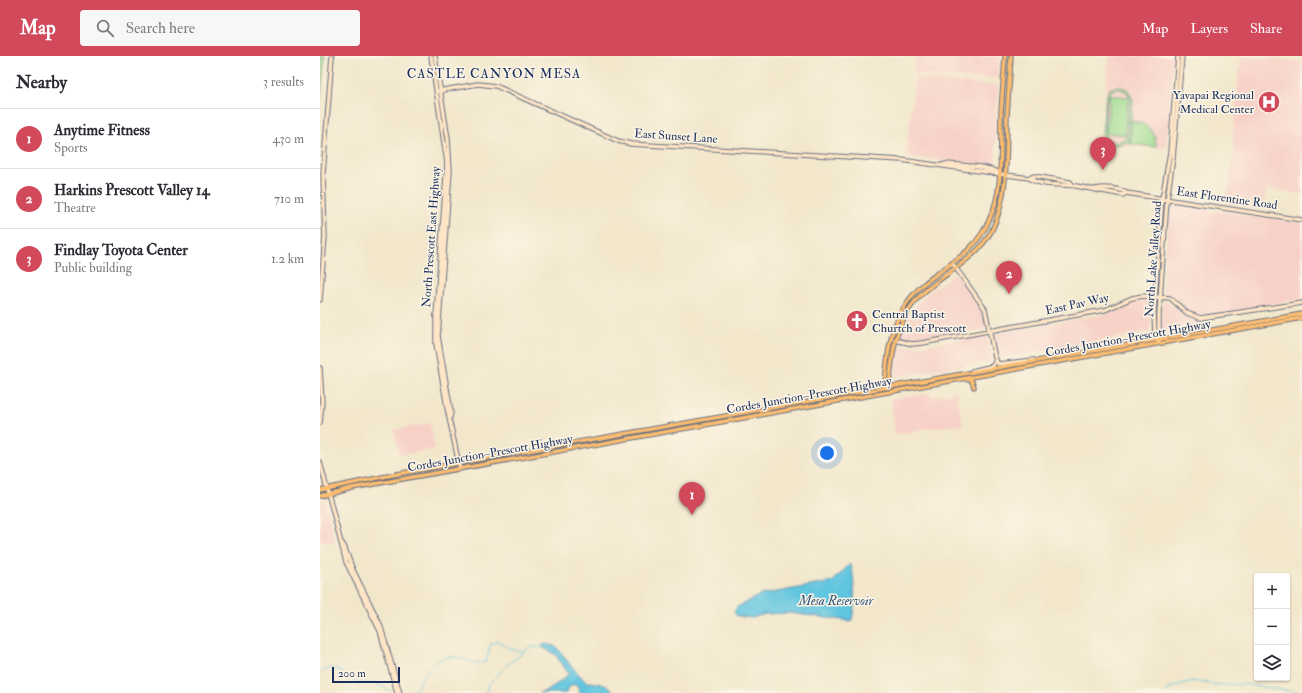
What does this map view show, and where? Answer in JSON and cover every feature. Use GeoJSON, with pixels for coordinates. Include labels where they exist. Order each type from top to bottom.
{"type":"FeatureCollection","features":[{"type":"Feature","properties":{"kind":"main road"},"geometry":{"type":"LineString","coordinates":[[887,386],[887,350],[902,309],[917,291],[953,264],[973,246],[990,219],[997,198],[1005,56]]}},
{"type":"Feature","properties":{"kind":"main road"},"geometry":{"type":"LineString","coordinates":[[886,392],[895,340],[908,310],[929,288],[974,255],[992,230],[1001,204],[1005,174],[1011,56]]}},
{"type":"Feature","properties":{"kind":"main road"},"geometry":{"type":"LineString","coordinates":[[1301,318],[1302,314]]}},
{"type":"Feature","properties":{"kind":"main road","name":"Cordes Junction–Prescott Highway"},"geometry":{"type":"LineString","coordinates":[[320,490],[459,463],[887,386],[1045,360],[1302,314]]}},
{"type":"Feature","properties":{"kind":"main road","name":"Cordes Junction–Prescott Highway"},"geometry":{"type":"LineString","coordinates":[[320,496],[329,493],[886,392],[1158,340],[1301,318]]}},
{"type":"Feature","properties":{"kind":"main road"},"geometry":{"type":"LineString","coordinates":[[895,340],[894,335],[897,321]]}},
{"type":"Feature","properties":{"kind":"main road"},"geometry":{"type":"LineString","coordinates":[[890,339],[892,343],[892,355]]}},
{"type":"Feature","properties":{"kind":"main road"},"geometry":{"type":"LineString","coordinates":[[933,383],[942,384],[968,379],[973,382],[974,387]]}},
{"type":"Feature","properties":{"kind":"street"},"geometry":{"type":"LineString","coordinates":[[320,300],[325,237],[323,174],[332,56]]}},
{"type":"Feature","properties":{"kind":"street","name":"North Prescott East Highway"},"geometry":{"type":"LineString","coordinates":[[431,56],[446,154],[447,191]]}},
{"type":"Feature","properties":{"kind":"street","name":"North Prescott East Highway"},"geometry":{"type":"LineString","coordinates":[[435,56],[439,90],[449,145],[450,171],[435,326],[460,469]]}},
{"type":"Feature","properties":{"kind":"street","name":"North Lake Valley Road"},"geometry":{"type":"LineString","coordinates":[[1158,296],[1162,199],[1170,152],[1178,56]]}},
{"type":"Feature","properties":{"kind":"street","name":"North Lake Valley Road"},"geometry":{"type":"LineString","coordinates":[[1158,340],[1154,326],[1167,200],[1174,158],[1182,56]]}},
{"type":"Feature","properties":{"kind":"street","name":"East Sunset Lane"},"geometry":{"type":"LineString","coordinates":[[439,90],[478,84],[496,86],[618,140],[631,144],[901,160]]}},
{"type":"Feature","properties":{"kind":"street","name":"East Florentine Road"},"geometry":{"type":"LineString","coordinates":[[901,160],[976,167],[995,170],[999,173],[1029,178],[1034,176],[1070,182],[1073,185],[1096,189],[1107,188],[1123,191],[1126,194],[1302,220]]}},
{"type":"Feature","properties":{"kind":"street"},"geometry":{"type":"LineString","coordinates":[[953,264],[985,309],[998,364],[1045,360]]}},
{"type":"Feature","properties":{"kind":"street","name":"East Pav Way"},"geometry":{"type":"LineString","coordinates":[[895,340],[920,344],[1105,310],[1136,297],[1158,296],[1174,300],[1187,313],[1200,318],[1302,302]]}},
{"type":"Feature","properties":{"kind":"street"},"geometry":{"type":"LineString","coordinates":[[969,372],[993,366],[996,362],[996,358]]}},
{"type":"Feature","properties":{"kind":"street"},"geometry":{"type":"LineString","coordinates":[[320,368],[322,398],[320,423]]}},
{"type":"Feature","properties":{"kind":"street"},"geometry":{"type":"LineString","coordinates":[[320,462],[346,562],[380,632],[397,693]]}},
{"type":"Feature","properties":{"kind":"street"},"geometry":{"type":"LineString","coordinates":[[341,542],[380,624],[400,693]]}},
{"type":"Feature","properties":{"kind":"shaded area"},"geometry":{"type":"Polygon","coordinates":[[[915,56],[1000,56],[998,77],[970,78],[914,74],[915,56]]]}},
{"type":"Feature","properties":{"kind":"shaded area"},"geometry":{"type":"Polygon","coordinates":[[[1109,56],[1174,56],[1166,148],[1101,145],[1109,56]]]}},
{"type":"Feature","properties":{"kind":"shaded area","name":"Yavapai Regional Medical Center"},"geometry":{"type":"Polygon","coordinates":[[[1241,56],[1302,61],[1302,194],[1267,189],[1263,210],[1226,204],[1235,148],[1232,142],[1241,56]]]}},
{"type":"Feature","properties":{"kind":"shaded area"},"geometry":{"type":"Polygon","coordinates":[[[915,78],[998,86],[995,166],[906,157],[915,78]]]}},
{"type":"Feature","properties":{"kind":"shaded area"},"geometry":{"type":"Polygon","coordinates":[[[1170,204],[1302,223],[1302,299],[1202,317],[1186,311],[1177,299],[1164,294],[1162,291],[1170,204]]]}},
{"type":"Feature","properties":{"kind":"shaded area"},"geometry":{"type":"Polygon","coordinates":[[[954,274],[957,275],[981,310],[987,327],[985,329],[929,338],[921,341],[901,340],[899,337],[904,323],[906,322],[913,308],[927,294],[954,274]]]}},
{"type":"Feature","properties":{"kind":"shaded area"},"geometry":{"type":"Polygon","coordinates":[[[1146,299],[1152,300],[1150,332],[1005,358],[1000,362],[998,359],[994,336],[996,333],[1100,315],[1115,311],[1133,302],[1146,299]]]}},
{"type":"Feature","properties":{"kind":"shaded area"},"geometry":{"type":"Polygon","coordinates":[[[1163,300],[1173,304],[1190,318],[1198,321],[1198,324],[1168,329],[1163,334],[1161,331],[1163,300]]]}},
{"type":"Feature","properties":{"kind":"shaded area"},"geometry":{"type":"Polygon","coordinates":[[[986,335],[988,336],[992,364],[985,362],[893,377],[894,356],[897,345],[916,347],[986,335]]]}},
{"type":"Feature","properties":{"kind":"shaded area"},"geometry":{"type":"Polygon","coordinates":[[[956,392],[963,425],[929,428],[897,435],[895,432],[891,399],[930,393],[931,397],[956,392]]]}},
{"type":"Feature","properties":{"kind":"shaded area"},"geometry":{"type":"Polygon","coordinates":[[[430,423],[435,449],[399,455],[394,430],[430,423]]]}},
{"type":"Feature","properties":{"kind":"shaded area"},"geometry":{"type":"Polygon","coordinates":[[[320,501],[326,501],[335,540],[333,542],[324,543],[320,539],[320,501]]]}},
{"type":"Feature","properties":{"kind":"green space"},"geometry":{"type":"Polygon","coordinates":[[[320,56],[325,56],[320,102],[320,56]]]}},
{"type":"Feature","properties":{"kind":"green space"},"geometry":{"type":"Polygon","coordinates":[[[1118,86],[1127,89],[1133,99],[1129,143],[1126,141],[1119,145],[1112,145],[1104,139],[1102,132],[1106,96],[1110,89],[1118,86]],[[1118,88],[1112,91],[1108,96],[1105,124],[1106,136],[1108,140],[1116,143],[1125,139],[1127,134],[1130,98],[1127,92],[1118,88]]]}},
{"type":"Feature","properties":{"kind":"green space"},"geometry":{"type":"Polygon","coordinates":[[[1110,95],[1128,97],[1125,135],[1106,133],[1110,95]]]}},
{"type":"Feature","properties":{"kind":"green space"},"geometry":{"type":"Polygon","coordinates":[[[1132,121],[1147,126],[1150,129],[1156,141],[1156,147],[1130,144],[1132,121]]]}},
{"type":"Feature","properties":{"kind":"water","name":"Mesa Reservoir"},"geometry":{"type":"Polygon","coordinates":[[[850,564],[853,575],[854,592],[854,610],[851,621],[789,613],[765,614],[751,618],[737,616],[734,612],[737,607],[760,595],[832,582],[850,564]]]}},
{"type":"Feature","properties":{"kind":"water"},"geometry":{"type":"Polygon","coordinates":[[[544,644],[554,646],[559,650],[586,682],[606,686],[612,689],[610,693],[580,693],[578,690],[579,687],[574,684],[568,688],[567,693],[539,693],[549,690],[569,674],[555,654],[542,647],[544,644]]]}},
{"type":"Feature","properties":{"kind":"waterway"},"geometry":{"type":"LineString","coordinates":[[410,693],[417,688],[420,680],[428,669],[436,661],[444,658],[451,657],[478,663],[486,662],[491,644],[498,641],[510,649],[523,652],[531,647],[542,647]]}},
{"type":"Feature","properties":{"kind":"waterway"},"geometry":{"type":"LineString","coordinates":[[487,693],[489,684],[507,665],[523,653]]}},
{"type":"Feature","properties":{"kind":"waterway"},"geometry":{"type":"LineString","coordinates":[[320,672],[330,668],[336,669],[359,683],[375,683],[390,691]]}},
{"type":"Feature","properties":{"kind":"waterway"},"geometry":{"type":"LineString","coordinates":[[1165,693],[1172,687],[1192,681],[1220,685],[1243,684],[1301,693]]}},
{"type":"Feature","properties":{"kind":"place","name":"Yavapai Regional Medical Center"},"geometry":{"type":"Point","coordinates":[1269,102]}},
{"type":"Feature","properties":{"kind":"place","name":"Findlay Toyota Center"},"geometry":{"type":"Point","coordinates":[1103,170]}},
{"type":"Feature","properties":{"kind":"place","name":"Harkins Prescott Valley 14"},"geometry":{"type":"Point","coordinates":[1009,294]}},
{"type":"Feature","properties":{"kind":"place","name":"Central Baptist Churtch of Prescott"},"geometry":{"type":"Point","coordinates":[857,321]}},
{"type":"Feature","properties":{"kind":"place","name":"Anytime Fitness"},"geometry":{"type":"Point","coordinates":[692,515]}},
{"type":"Feature","properties":{"kind":"district","name":"CASTLE CANYON MESA"},"geometry":{"type":"Point","coordinates":[494,73]}}]}
